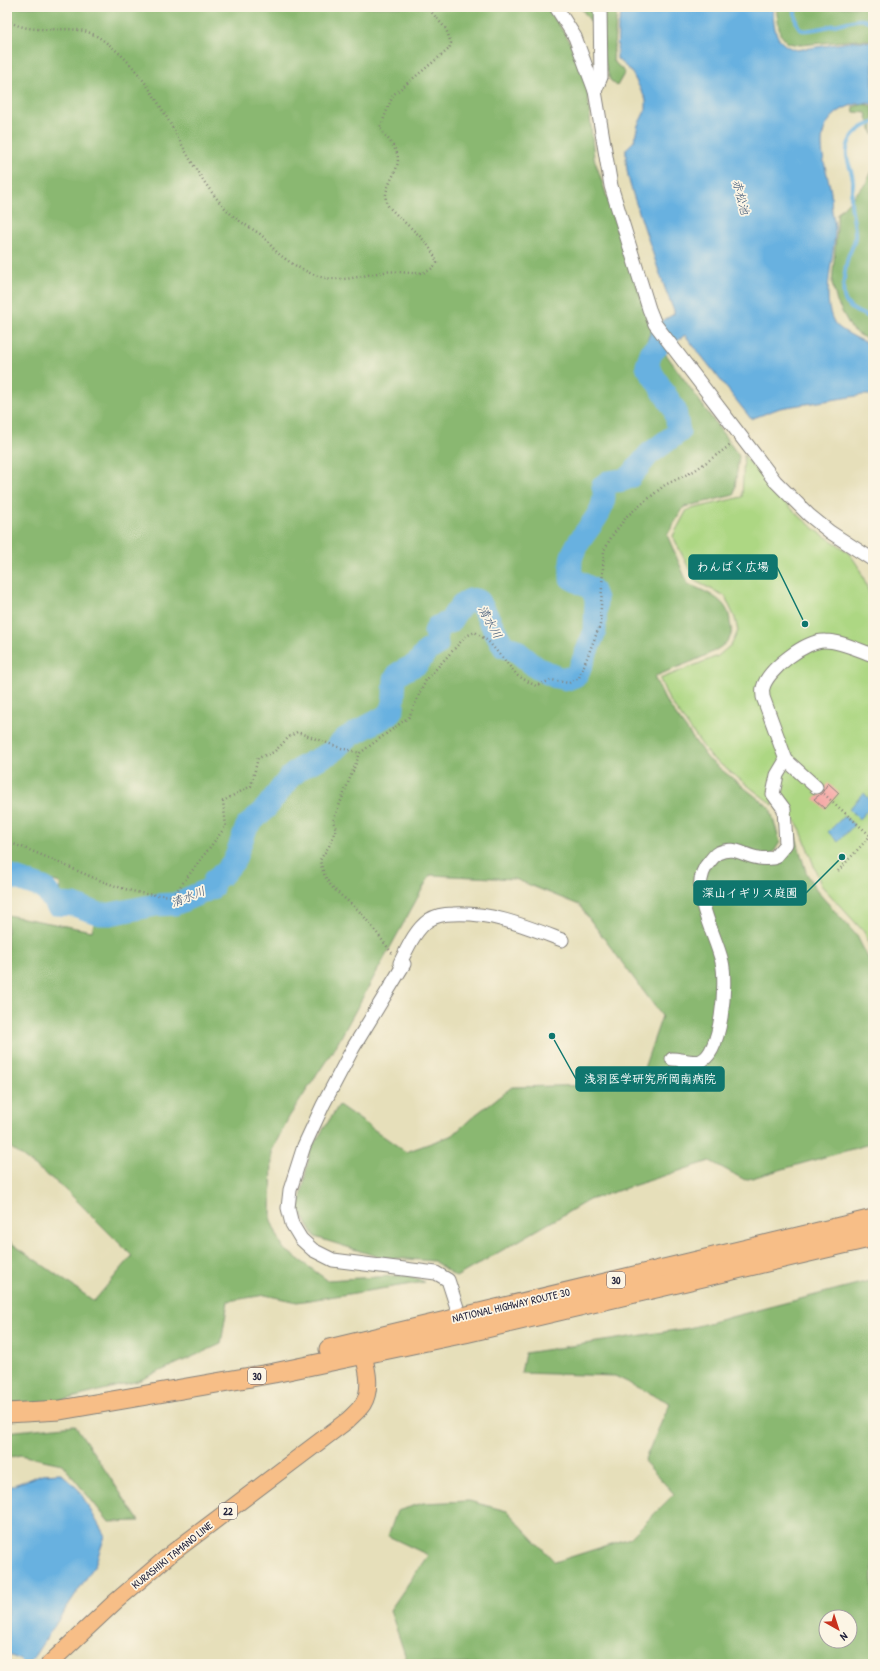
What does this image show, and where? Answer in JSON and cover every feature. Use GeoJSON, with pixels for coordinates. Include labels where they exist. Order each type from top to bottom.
{"type":"FeatureCollection","features":[{"type":"Feature","properties":{"kind":"highway","name":"NATIONAL HIGHWAY ROUTE 30"},"geometry":{"type":"LineString","coordinates":[[463,1325],[873,1219]]}},
{"type":"Feature","properties":{"kind":"highway","name":"NATIONAL HIGHWAY ROUTE 30"},"geometry":{"type":"LineString","coordinates":[[7,1413],[60,1410],[274,1373],[361,1348],[873,1237]]}},
{"type":"Feature","properties":{"kind":"main road","name":"KURASHIKI TAMANO LINE"},"geometry":{"type":"LineString","coordinates":[[49,1664],[115,1602],[172,1553],[352,1415],[363,1403],[367,1391],[367,1374],[361,1348]]}},
{"type":"Feature","properties":{"kind":"street"},"geometry":{"type":"LineString","coordinates":[[556,7],[575,37],[595,91],[611,186],[655,324],[742,437],[763,467],[790,498],[830,532],[873,560]]}},
{"type":"Feature","properties":{"kind":"street"},"geometry":{"type":"LineString","coordinates":[[595,91],[601,77],[600,7]]}},
{"type":"Feature","properties":{"kind":"street"},"geometry":{"type":"LineString","coordinates":[[816,787],[786,760],[762,697],[763,687],[773,672],[789,656],[805,646],[824,640],[840,643],[873,655]]}},
{"type":"Feature","properties":{"kind":"street"},"geometry":{"type":"LineString","coordinates":[[672,1059],[699,1062],[707,1057],[714,1046],[718,1032],[724,984],[722,962],[702,903],[700,884],[705,866],[718,853],[736,849],[759,858],[774,858],[780,852],[786,844],[784,809],[772,794],[777,775],[786,760]]}},
{"type":"Feature","properties":{"kind":"street"},"geometry":{"type":"LineString","coordinates":[[463,1325],[448,1280],[436,1272],[333,1260],[313,1250],[301,1239],[292,1224],[288,1208],[290,1190],[304,1146],[353,1048],[404,964],[400,962],[415,933],[430,919],[446,914],[470,913],[500,917],[562,940]]}},
{"type":"Feature","properties":{"kind":"path"},"geometry":{"type":"LineString","coordinates":[[7,20],[29,29],[79,30],[96,35],[112,47],[127,60],[158,100],[191,161],[210,190],[226,210],[243,224],[260,235],[279,254],[308,272],[336,279],[388,271],[425,274],[433,269],[437,264],[434,254],[421,236],[405,223],[386,204],[386,191],[397,164],[397,152],[380,128],[393,95],[449,49],[451,43],[446,29],[427,7]]}},
{"type":"Feature","properties":{"kind":"path"},"geometry":{"type":"LineString","coordinates":[[400,962],[358,910],[336,893],[323,874],[320,860],[330,846],[336,829],[333,821],[360,753],[409,717],[426,680],[466,636],[475,632],[488,641],[518,676],[536,686],[551,680],[569,683],[579,678],[600,625],[604,550],[612,536],[626,516],[665,485],[694,471],[742,437]]}},
{"type":"Feature","properties":{"kind":"path"},"geometry":{"type":"LineString","coordinates":[[7,842],[30,849],[105,882],[144,894],[173,896],[226,826],[223,801],[250,786],[258,758],[274,752],[289,737],[297,732],[341,748],[360,753]]}},
{"type":"Feature","properties":{"kind":"path"},"geometry":{"type":"LineString","coordinates":[[816,787],[872,837]]}},
{"type":"Feature","properties":{"kind":"path"},"geometry":{"type":"LineString","coordinates":[[838,871],[872,837],[873,833]]}},
{"type":"Feature","properties":{"kind":"green space"},"geometry":{"type":"Polygon","coordinates":[[[7,7],[547,7],[569,40],[587,85],[594,158],[655,339],[739,456],[734,495],[684,507],[667,535],[688,584],[716,598],[726,608],[729,615],[731,635],[727,642],[709,654],[654,677],[665,700],[708,759],[770,808],[780,842],[767,863],[778,864],[783,861],[790,827],[794,831],[806,872],[816,890],[857,936],[873,968],[873,1143],[745,1180],[710,1161],[589,1200],[456,1277],[434,1261],[379,1257],[315,1237],[299,1209],[310,1150],[339,1105],[406,1152],[453,1135],[475,1115],[512,1087],[598,1085],[642,1074],[662,1016],[579,905],[515,879],[430,875],[336,1046],[289,1117],[272,1150],[271,1221],[283,1248],[327,1280],[408,1275],[425,1282],[297,1302],[265,1295],[228,1301],[221,1344],[138,1381],[48,1404],[7,1405],[7,1240],[94,1301],[132,1256],[63,1187],[7,1145],[7,915],[92,931],[97,912],[82,903],[61,899],[60,883],[7,866],[7,7]]]}},
{"type":"Feature","properties":{"kind":"green space"},"geometry":{"type":"Polygon","coordinates":[[[580,7],[617,7],[613,61],[625,72],[617,86],[610,80],[594,26],[580,7]]]}},
{"type":"Feature","properties":{"kind":"green space"},"geometry":{"type":"Polygon","coordinates":[[[776,7],[873,7],[873,40],[800,45],[788,43],[780,34],[776,7]]]}},
{"type":"Feature","properties":{"kind":"green space"},"geometry":{"type":"Polygon","coordinates":[[[863,104],[873,106],[873,135],[866,113],[854,112],[853,107],[863,104]]]}},
{"type":"Feature","properties":{"kind":"green space"},"geometry":{"type":"Polygon","coordinates":[[[873,169],[873,324],[868,340],[852,330],[837,302],[832,283],[837,214],[866,183],[873,169]]]}},
{"type":"Feature","properties":{"kind":"green space"},"geometry":{"type":"Polygon","coordinates":[[[744,455],[760,476],[786,504],[816,530],[843,548],[850,555],[861,572],[873,605],[873,950],[864,932],[821,885],[800,828],[778,795],[784,772],[795,758],[780,763],[773,805],[711,757],[669,700],[660,679],[718,656],[732,644],[738,631],[735,618],[725,596],[695,581],[673,536],[687,510],[742,497],[744,455]]]}},
{"type":"Feature","properties":{"kind":"green space"},"geometry":{"type":"Polygon","coordinates":[[[873,1280],[873,1664],[408,1664],[390,1610],[428,1555],[388,1536],[397,1511],[423,1503],[469,1501],[507,1511],[555,1562],[630,1538],[674,1494],[644,1461],[670,1403],[615,1376],[521,1373],[525,1353],[689,1328],[873,1280]]]}},
{"type":"Feature","properties":{"kind":"green space"},"geometry":{"type":"Polygon","coordinates":[[[75,1425],[139,1521],[109,1522],[62,1464],[20,1455],[7,1458],[7,1432],[75,1425]]]}},
{"type":"Feature","properties":{"kind":"water","name":"赤松池"},"geometry":{"type":"Polygon","coordinates":[[[621,7],[772,7],[775,28],[779,39],[783,44],[797,50],[857,41],[873,42],[873,104],[857,104],[841,110],[826,126],[822,145],[831,190],[832,211],[835,227],[828,289],[830,312],[834,322],[841,329],[873,346],[873,395],[863,395],[780,408],[751,419],[685,335],[653,359],[644,359],[650,333],[665,319],[674,314],[674,311],[628,178],[626,149],[634,141],[638,125],[646,109],[646,100],[631,71],[617,59],[618,27],[622,11],[621,7]]]}},
{"type":"Feature","properties":{"kind":"water"},"geometry":{"type":"Polygon","coordinates":[[[864,793],[873,804],[859,819],[849,809],[864,793]]]}},
{"type":"Feature","properties":{"kind":"water"},"geometry":{"type":"Polygon","coordinates":[[[844,816],[854,825],[838,842],[828,832],[844,816]]]}},
{"type":"Feature","properties":{"kind":"water"},"geometry":{"type":"Polygon","coordinates":[[[61,1473],[79,1490],[105,1536],[95,1565],[29,1664],[7,1654],[7,1488],[42,1474],[61,1473]]]}},
{"type":"Feature","properties":{"kind":"building"},"geometry":{"type":"Polygon","coordinates":[[[828,783],[839,793],[825,809],[814,799],[822,793],[828,783]]]}},
{"type":"Feature","properties":{"kind":"waterway"},"geometry":{"type":"LineString","coordinates":[[794,7],[796,22],[802,30],[857,20],[873,22]]}},
{"type":"Feature","properties":{"kind":"waterway"},"geometry":{"type":"LineString","coordinates":[[873,123],[858,131],[848,144],[847,156],[853,180],[851,208],[855,227],[855,237],[847,261],[843,288],[844,297],[848,305],[856,311],[873,318]]}},
{"type":"Feature","properties":{"kind":"waterway","name":"清水川"},"geometry":{"type":"LineString","coordinates":[[7,875],[44,888],[56,904],[74,905],[100,914],[110,914],[156,905],[175,904],[212,888],[214,880],[224,873],[234,861],[247,826],[266,808],[290,777],[304,766],[332,752],[346,738],[388,715],[393,708],[395,679],[399,673],[417,664],[427,651],[437,645],[435,632],[437,627],[450,622],[458,609],[470,600],[479,601],[504,647],[514,649],[537,668],[556,677],[567,679],[577,675],[595,631],[596,599],[592,589],[571,578],[572,556],[581,538],[593,522],[602,506],[604,496],[603,486],[608,482],[623,480],[630,477],[649,454],[679,432],[675,410],[647,366],[651,353],[668,335]]}},
{"type":"Feature","properties":{"kind":"waterway"},"geometry":{"type":"LineString","coordinates":[[21,1656],[24,1664]]}},
{"type":"Feature","properties":{"kind":"place","name":"わんぱく広場"},"geometry":{"type":"Point","coordinates":[805,624]}},
{"type":"Feature","properties":{"kind":"place","name":"深山イギリス庭園"},"geometry":{"type":"Point","coordinates":[842,857]}},
{"type":"Feature","properties":{"kind":"place","name":"浅羽医学研究所岡南病院"},"geometry":{"type":"Point","coordinates":[552,1036]}}]}
